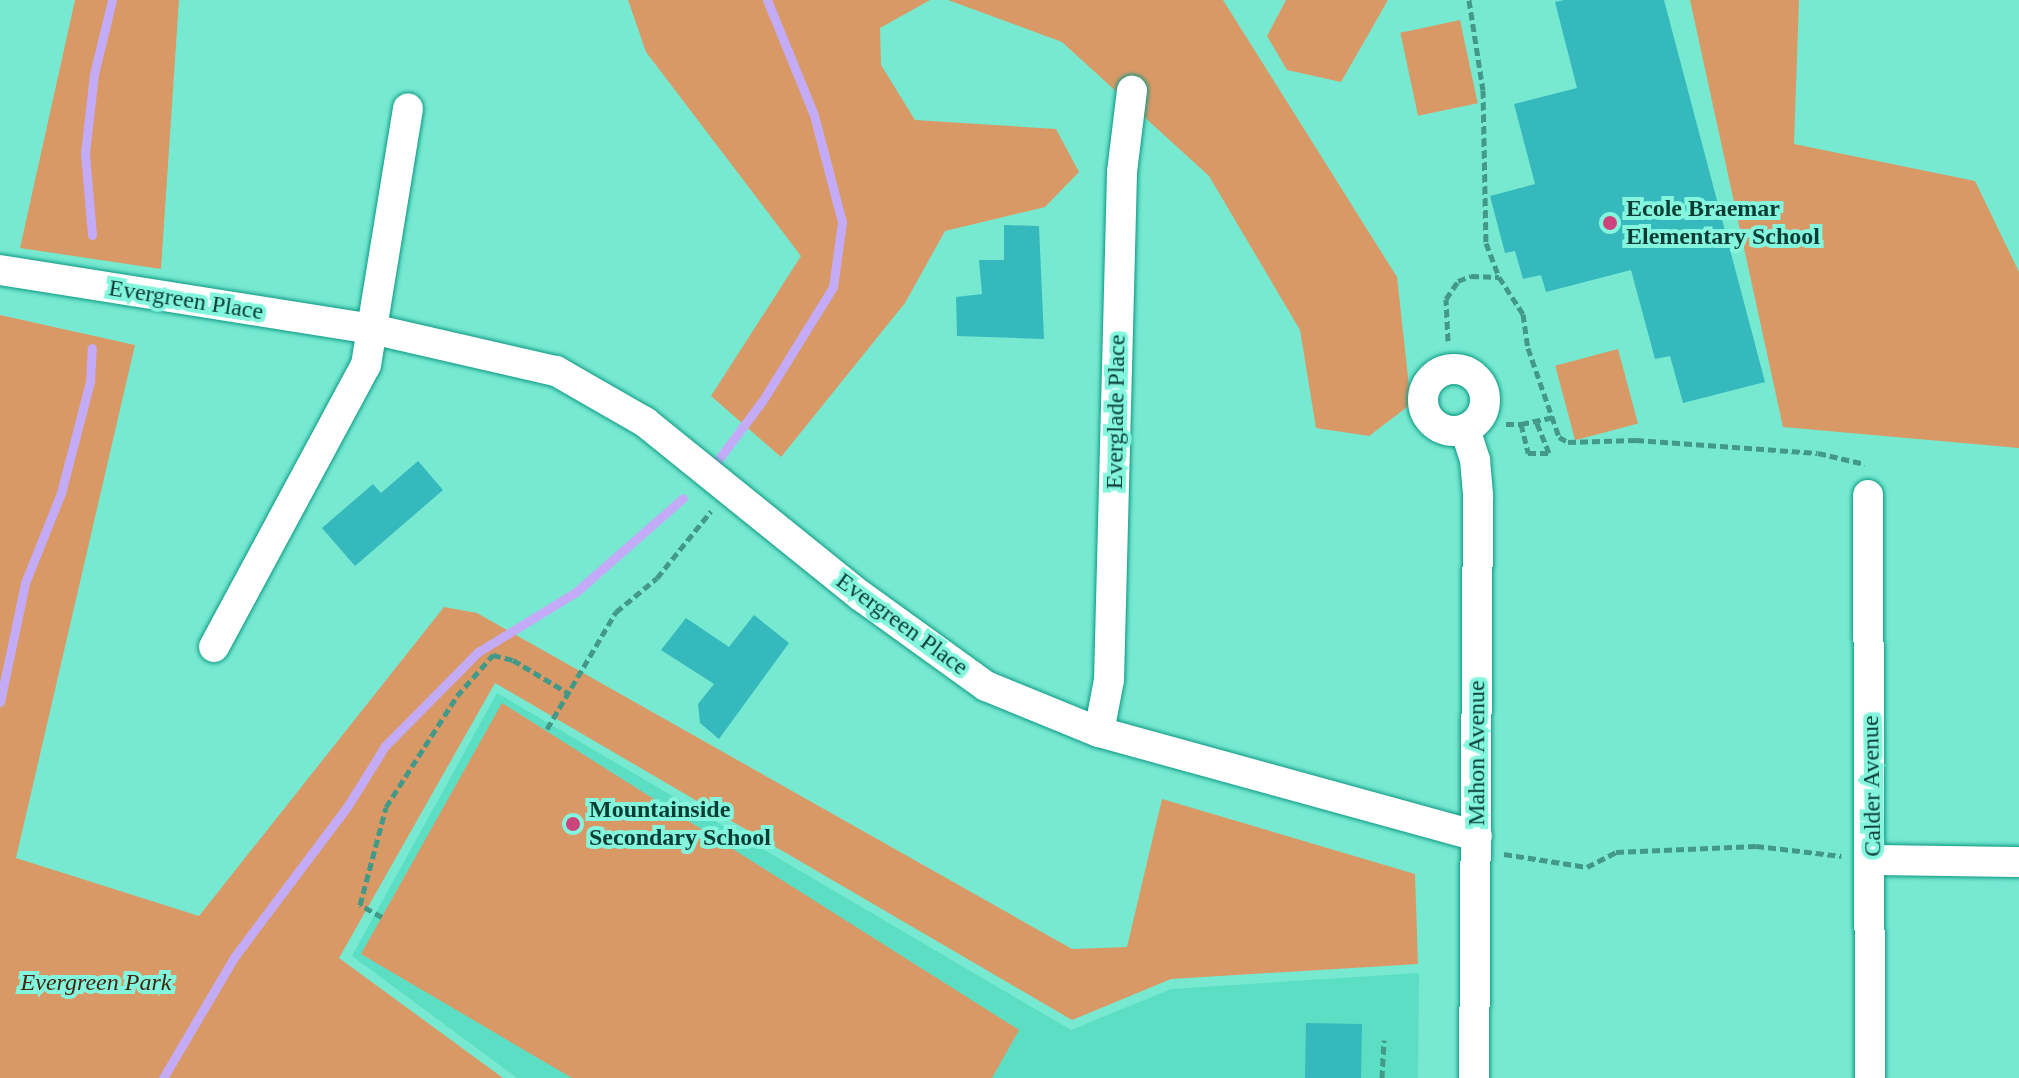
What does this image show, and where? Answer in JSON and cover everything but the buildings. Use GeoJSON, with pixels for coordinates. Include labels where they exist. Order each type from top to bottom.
{"type":"FeatureCollection","features":[{"type":"Feature","properties":{"kind":"street","name":"Everglade Place"},"geometry":{"type":"LineString","coordinates":[[1099,732],[1109,680],[1122,172],[1132,91]]}},
{"type":"Feature","properties":{"kind":"street"},"geometry":{"type":"LineString","coordinates":[[214,647],[366,365],[408,108]]}},
{"type":"Feature","properties":{"kind":"street","name":"Evergreen Place"},"geometry":{"type":"LineString","coordinates":[[0,270],[372,329],[556,371],[645,422],[861,596],[986,686],[1099,732],[1487,844]]}},
{"type":"Feature","properties":{"kind":"street","name":"Mahon Avenue"},"geometry":{"type":"LineString","coordinates":[[1465,429],[1475,460],[1478,497],[1487,844],[1474,1078]]}},
{"type":"Feature","properties":{"kind":"street","name":"Calder Avenue"},"geometry":{"type":"LineString","coordinates":[[1868,495],[1873,860],[1870,1078]]}},
{"type":"Feature","properties":{"kind":"street"},"geometry":{"type":"LineString","coordinates":[[1873,860],[2019,862]]}},
{"type":"Feature","properties":{"kind":"path"},"geometry":{"type":"LineString","coordinates":[[1469,0],[1483,90],[1482,216],[1499,277],[1523,314],[1528,348],[1559,437],[1568,442],[1646,441],[1846,455]]}},
{"type":"Feature","properties":{"kind":"path"},"geometry":{"type":"LineString","coordinates":[[1448,341],[1446,299],[1458,281],[1471,276],[1499,277]]}},
{"type":"Feature","properties":{"kind":"path"},"geometry":{"type":"LineString","coordinates":[[1506,424],[1554,417]]}},
{"type":"Feature","properties":{"kind":"path"},"geometry":{"type":"LineString","coordinates":[[1521,424],[1528,453],[1549,453],[1536,421]]}},
{"type":"Feature","properties":{"kind":"path"},"geometry":{"type":"LineString","coordinates":[[547,729],[616,612],[657,578],[726,488]]}},
{"type":"Feature","properties":{"kind":"path"},"geometry":{"type":"LineString","coordinates":[[382,917],[360,905],[386,807],[457,696],[493,655],[513,660],[570,694]]}},
{"type":"Feature","properties":{"kind":"path"},"geometry":{"type":"LineString","coordinates":[[1487,844],[1587,867],[1616,852],[1756,846],[1873,860]]}},
{"type":"Feature","properties":{"kind":"path"},"geometry":{"type":"LineString","coordinates":[[1382,1078],[1384,1040]]}},
{"type":"Feature","properties":{"kind":"shaded area","name":"Mountainside Secondary School"},"geometry":{"type":"Polygon","coordinates":[[[497,693],[1071,1030],[1171,989],[1419,973],[1418,1078],[517,1078],[352,956],[497,693]]]}},
{"type":"Feature","properties":{"kind":"green space"},"geometry":{"type":"Polygon","coordinates":[[[75,0],[179,0],[161,269],[20,248],[75,0]]]}},
{"type":"Feature","properties":{"kind":"green space"},"geometry":{"type":"Polygon","coordinates":[[[628,0],[930,0],[880,28],[881,65],[915,120],[1056,129],[1079,172],[1045,207],[945,231],[905,303],[781,457],[711,396],[801,256],[646,52],[628,0]]]}},
{"type":"Feature","properties":{"kind":"green space"},"geometry":{"type":"Polygon","coordinates":[[[948,0],[1223,0],[1397,277],[1411,404],[1369,436],[1316,428],[1300,330],[1209,176],[1062,42],[948,0]]]}},
{"type":"Feature","properties":{"kind":"green space"},"geometry":{"type":"Polygon","coordinates":[[[1286,0],[1388,0],[1341,82],[1287,70],[1267,36],[1286,0]]]}},
{"type":"Feature","properties":{"kind":"green space"},"geometry":{"type":"Polygon","coordinates":[[[1690,0],[1799,0],[1794,144],[1975,181],[2019,272],[2019,448],[1783,427],[1690,0]]]}},
{"type":"Feature","properties":{"kind":"green space"},"geometry":{"type":"Polygon","coordinates":[[[1460,20],[1478,103],[1418,116],[1400,33],[1460,20]]]}},
{"type":"Feature","properties":{"kind":"green space","name":"Evergreen Park"},"geometry":{"type":"Polygon","coordinates":[[[0,315],[135,345],[16,858],[199,916],[444,607],[477,613],[1072,949],[1127,947],[1162,799],[1415,874],[1418,964],[1171,979],[1072,1020],[495,683],[339,958],[503,1078],[0,1078],[0,315]]]}},
{"type":"Feature","properties":{"kind":"green space"},"geometry":{"type":"Polygon","coordinates":[[[1618,349],[1638,423],[1575,440],[1555,366],[1618,349]]]}},
{"type":"Feature","properties":{"kind":"green space","name":"Mountainside Secondary School"},"geometry":{"type":"Polygon","coordinates":[[[502,703],[1019,1030],[992,1078],[572,1078],[361,954],[502,703]]]}},
{"type":"Feature","properties":{"kind":"waterway"},"geometry":{"type":"LineString","coordinates":[[92,235],[85,153],[94,74],[112,0]]}},
{"type":"Feature","properties":{"kind":"waterway"},"geometry":{"type":"LineString","coordinates":[[718,460],[763,400],[833,287],[842,222],[814,115],[767,0]]}},
{"type":"Feature","properties":{"kind":"waterway"},"geometry":{"type":"LineString","coordinates":[[0,702],[25,583],[61,493],[90,382],[92,348]]}},
{"type":"Feature","properties":{"kind":"waterway"},"geometry":{"type":"LineString","coordinates":[[163,1078],[235,956],[347,807],[385,746],[478,652],[576,592],[683,498]]}},
{"type":"Feature","properties":{"kind":"place","name":"Ecole Braemar Elementary School"},"geometry":{"type":"Point","coordinates":[1610,223]}},
{"type":"Feature","properties":{"kind":"place","name":"Mountainside Secondary School"},"geometry":{"type":"Point","coordinates":[573,824]}}]}
